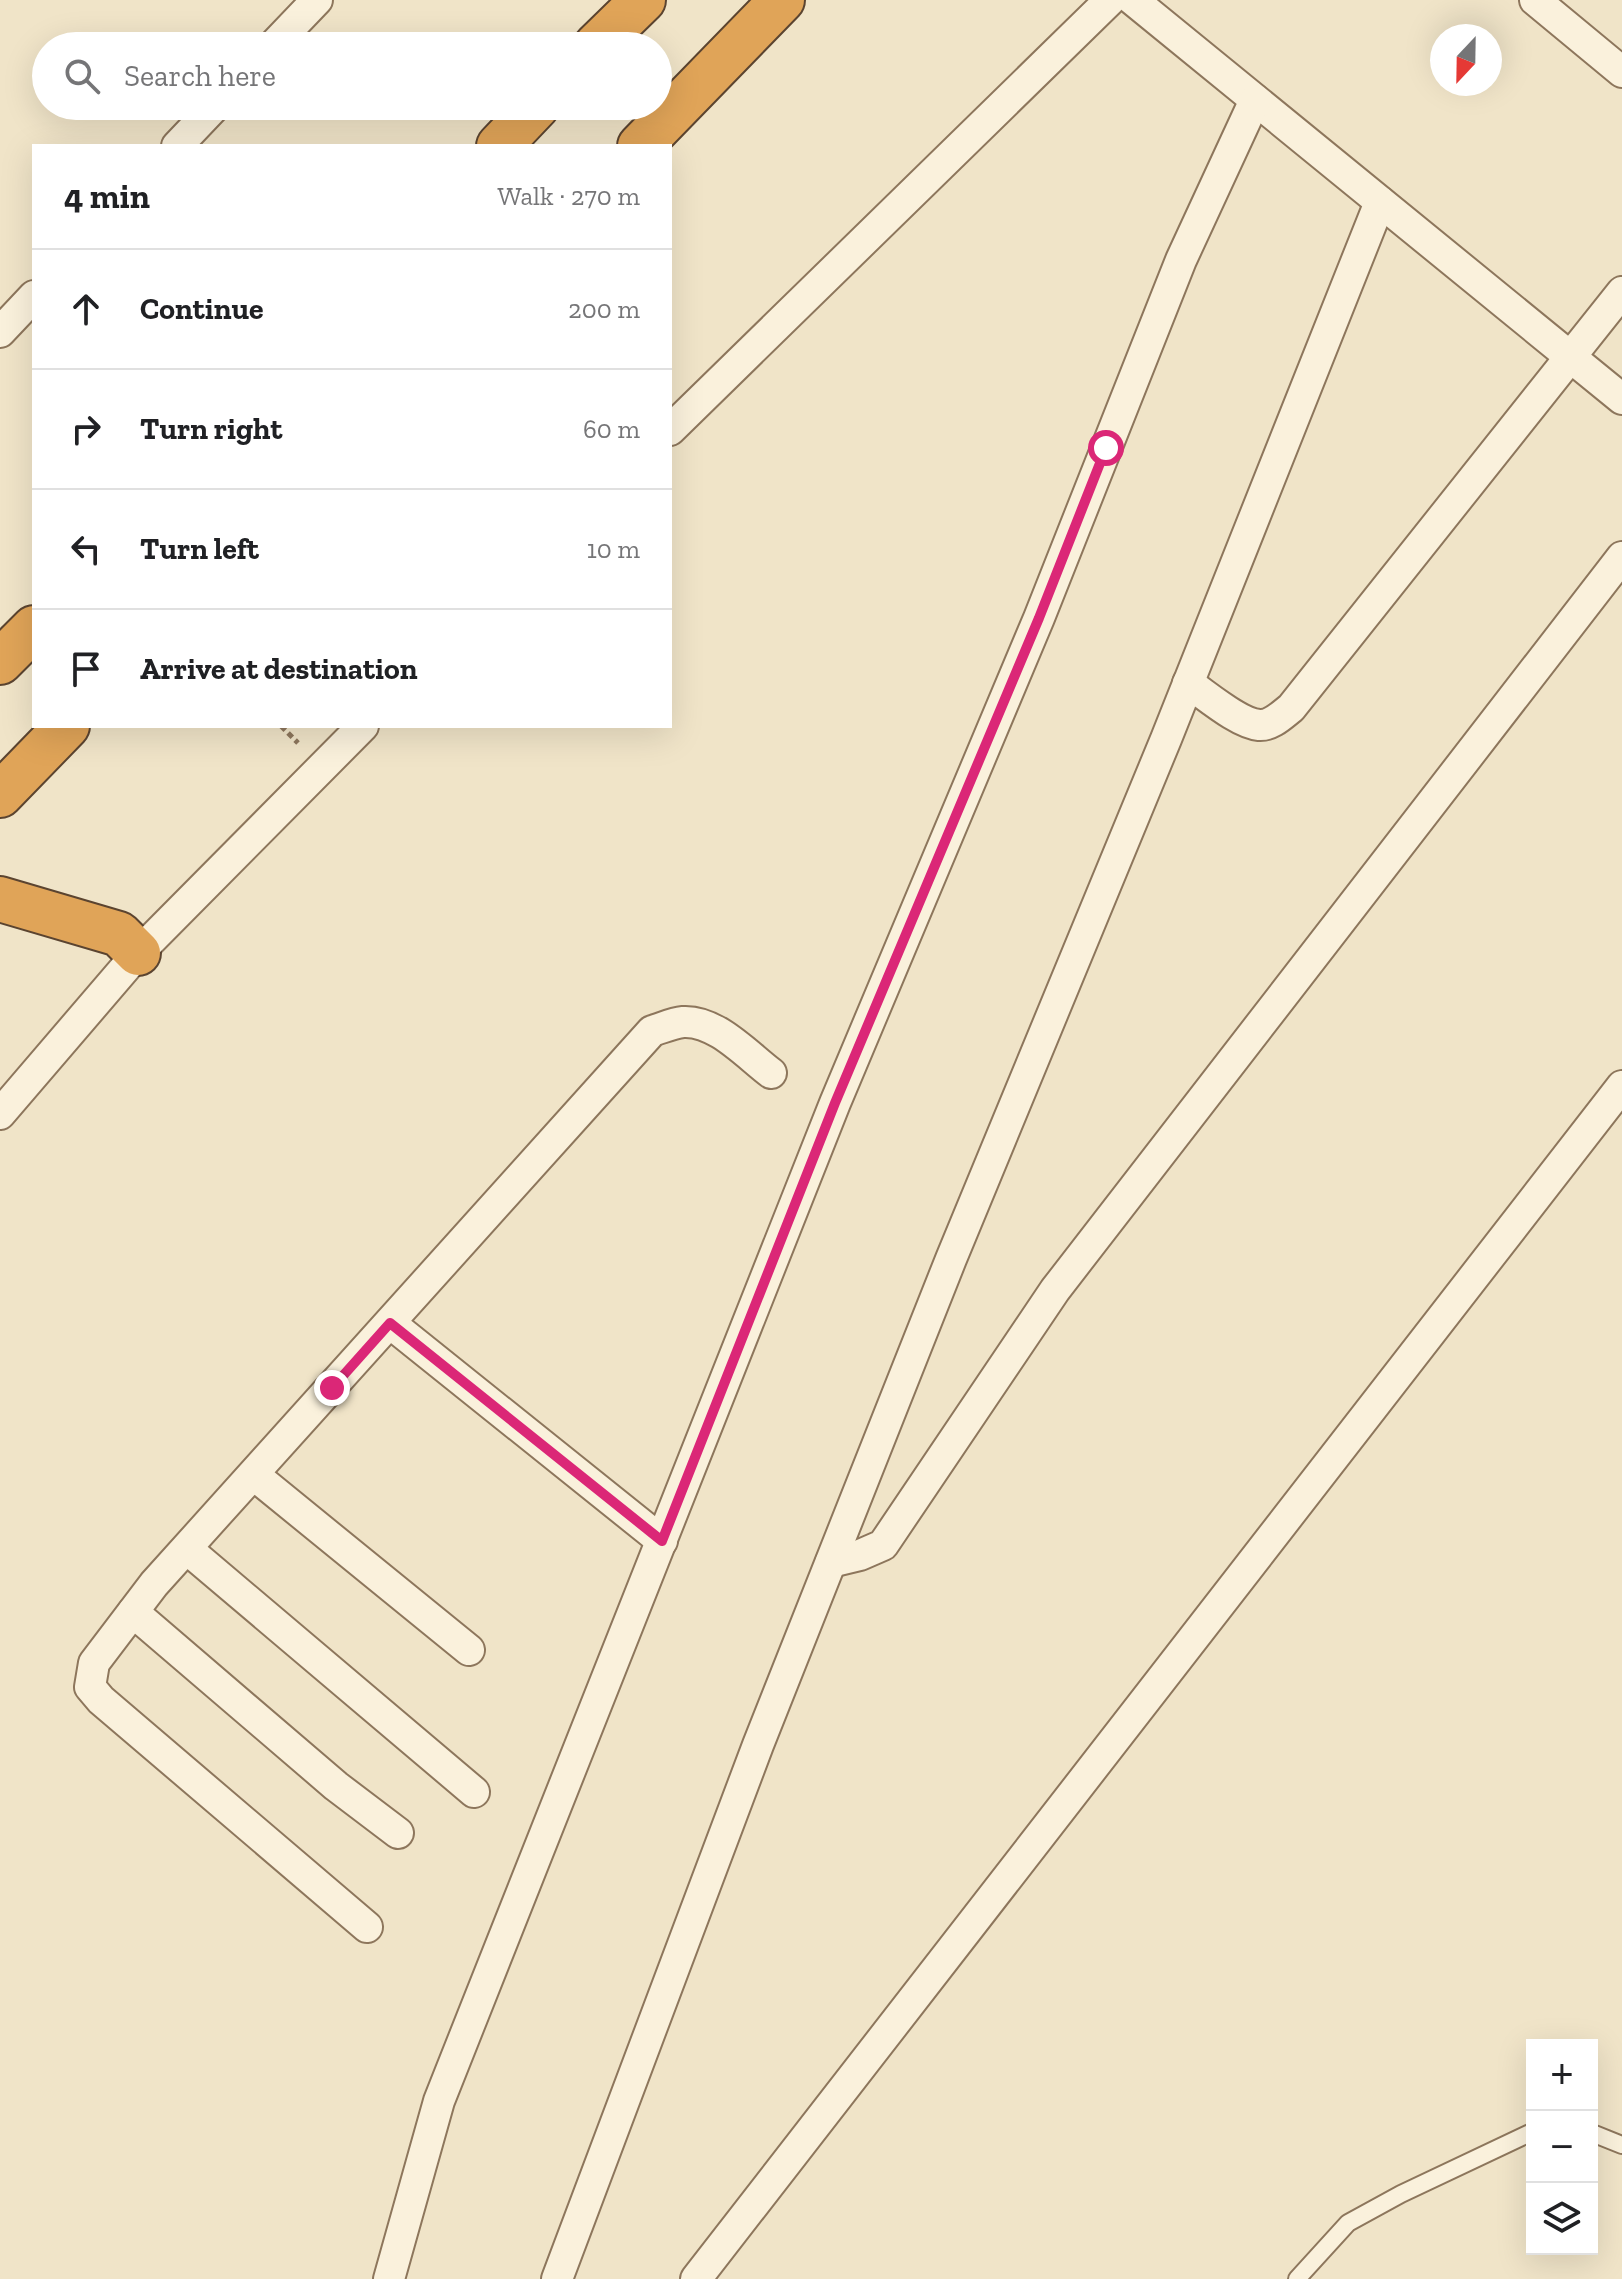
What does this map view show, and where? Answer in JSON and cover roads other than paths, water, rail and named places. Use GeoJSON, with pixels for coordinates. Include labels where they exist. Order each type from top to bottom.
{"type":"FeatureCollection","features":[{"type":"Feature","properties":{"kind":"highway"},"geometry":{"type":"LineString","coordinates":[[610,32],[643,0]]}},
{"type":"Feature","properties":{"kind":"highway"},"geometry":{"type":"LineString","coordinates":[[672,113],[782,0]]}},
{"type":"Feature","properties":{"kind":"highway"},"geometry":{"type":"LineString","coordinates":[[501,144],[524,120]]}},
{"type":"Feature","properties":{"kind":"highway"},"geometry":{"type":"LineString","coordinates":[[642,144],[665,120]]}},
{"type":"Feature","properties":{"kind":"highway"},"geometry":{"type":"LineString","coordinates":[[0,662],[32,630]]}},
{"type":"Feature","properties":{"kind":"highway"},"geometry":{"type":"LineString","coordinates":[[0,795],[65,728]]}},
{"type":"Feature","properties":{"kind":"highway"},"geometry":{"type":"LineString","coordinates":[[0,899],[119,934],[138,953]]}},
{"type":"Feature","properties":{"kind":"street"},"geometry":{"type":"LineString","coordinates":[[286,32],[317,0]]}},
{"type":"Feature","properties":{"kind":"street"},"geometry":{"type":"LineString","coordinates":[[672,428],[1110,0]]}},
{"type":"Feature","properties":{"kind":"street"},"geometry":{"type":"LineString","coordinates":[[1133,0],[1622,399]]}},
{"type":"Feature","properties":{"kind":"street"},"geometry":{"type":"LineString","coordinates":[[1535,0],[1622,72]]}},
{"type":"Feature","properties":{"kind":"street"},"geometry":{"type":"LineString","coordinates":[[389,2279],[439,2101],[840,1089],[1039,618],[1181,260],[1255,100]]}},
{"type":"Feature","properties":{"kind":"street"},"geometry":{"type":"LineString","coordinates":[[179,144],[202,120]]}},
{"type":"Feature","properties":{"kind":"street"},"geometry":{"type":"LineString","coordinates":[[557,2279],[758,1745],[951,1259],[1188,683],[1380,202]]}},
{"type":"Feature","properties":{"kind":"street"},"geometry":{"type":"LineString","coordinates":[[1188,683],[1252,723],[1260,725],[1284,714],[1622,292]]}},
{"type":"Feature","properties":{"kind":"street"},"geometry":{"type":"LineString","coordinates":[[0,332],[32,298]]}},
{"type":"Feature","properties":{"kind":"street"},"geometry":{"type":"LineString","coordinates":[[831,1562],[883,1545],[1055,1290],[1622,557]]}},
{"type":"Feature","properties":{"kind":"street"},"geometry":{"type":"LineString","coordinates":[[0,1114],[138,953],[361,728]]}},
{"type":"Feature","properties":{"kind":"street"},"geometry":{"type":"LineString","coordinates":[[367,1927],[101,1700],[90,1687],[94,1663],[187,1549],[652,1031],[681,1022],[698,1023],[718,1032],[771,1073]]}},
{"type":"Feature","properties":{"kind":"street"},"geometry":{"type":"LineString","coordinates":[[696,2279],[1622,1086]]}},
{"type":"Feature","properties":{"kind":"street"},"geometry":{"type":"LineString","coordinates":[[390,1323],[662,1541]]}},
{"type":"Feature","properties":{"kind":"street"},"geometry":{"type":"LineString","coordinates":[[254,1475],[469,1650]]}},
{"type":"Feature","properties":{"kind":"street"},"geometry":{"type":"LineString","coordinates":[[187,1549],[474,1792]]}},
{"type":"Feature","properties":{"kind":"street"},"geometry":{"type":"LineString","coordinates":[[133,1612],[336,1786],[398,1833]]}},
{"type":"Feature","properties":{"kind":"lane"},"geometry":{"type":"LineString","coordinates":[[1297,2279],[1348,2223],[1401,2194],[1526,2135]]}},
{"type":"Feature","properties":{"kind":"lane"},"geometry":{"type":"LineString","coordinates":[[1598,2135],[1622,2145]]}}]}
